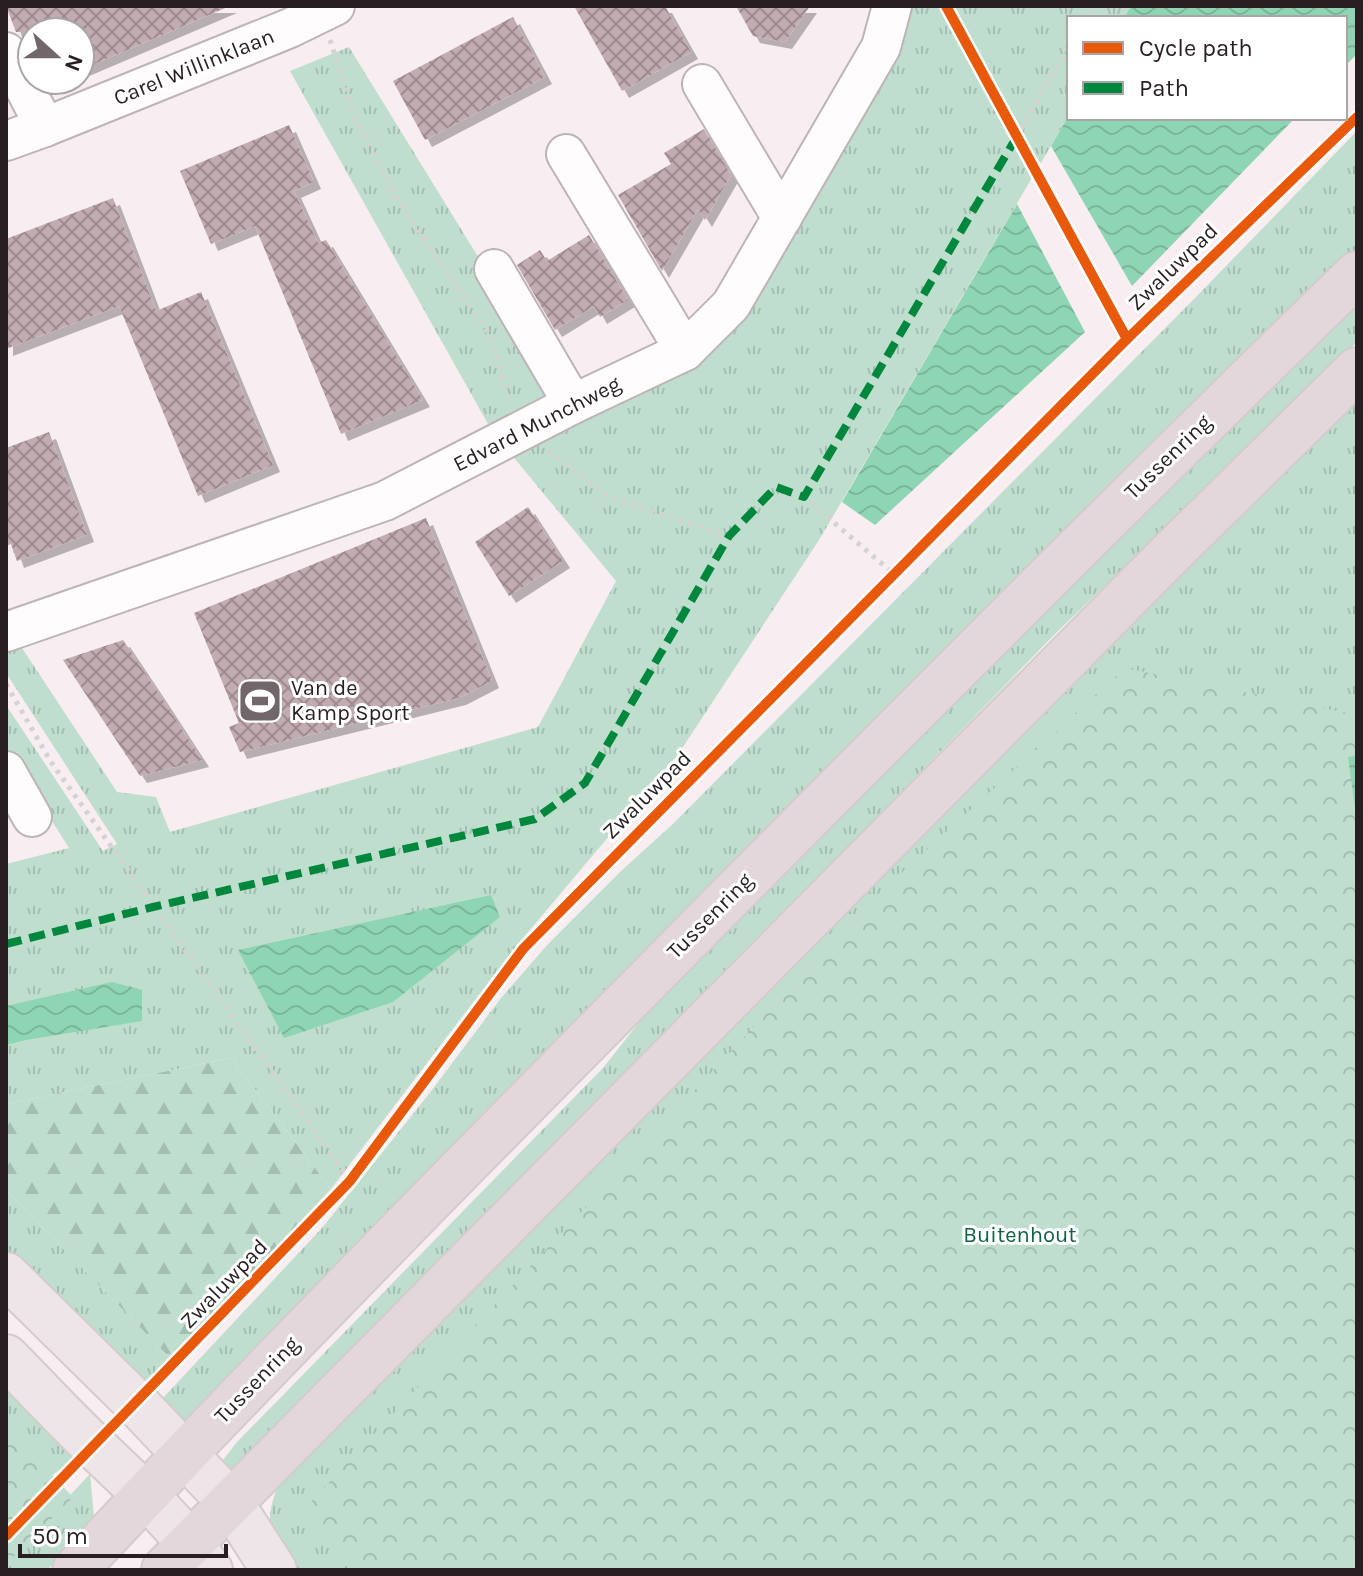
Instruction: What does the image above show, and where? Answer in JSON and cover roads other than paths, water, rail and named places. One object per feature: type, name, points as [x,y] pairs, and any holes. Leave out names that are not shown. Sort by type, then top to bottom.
[{"type":"highway","name":"Tussenring","points":[[75,1570],[595,1033],[1120,504],[1357,274]]},
{"type":"highway","points":[[188,1561],[231,1503],[1167,557],[1357,370]]},
{"type":"main road","points":[[6,1275],[231,1503],[274,1570]]},
{"type":"main road","points":[[6,1357],[146,1494],[188,1561]]},
{"type":"street","name":"Carel Willinklaan","points":[[6,141],[45,127],[285,17],[335,6]]},
{"type":"street","name":"Edvard Munchweg","points":[[6,632],[385,501],[692,344],[731,305],[881,47],[892,6]]},
{"type":"street","points":[[6,52],[45,127]]},
{"type":"street","points":[[702,84],[782,218]]},
{"type":"street","points":[[575,153],[692,344]]},
{"type":"street","points":[[494,269],[573,404]]},
{"type":"street","points":[[6,771],[32,817]]},
{"type":"water","points":[[1131,6],[1357,6],[1357,54],[1347,64],[1347,16],[1125,16]]},
{"type":"water","points":[[1067,118],[1293,120],[1132,286],[1051,146]]},
{"type":"water","points":[[1017,204],[1085,332],[875,525],[842,502]]},
{"type":"water","points":[[1357,755],[1357,822],[1348,757]]},
{"type":"water","points":[[491,895],[500,917],[393,1002],[284,1038],[238,950]]},
{"type":"water","points":[[112,982],[142,990],[142,1021],[6,1045],[6,1006]]},
{"type":"place","name":"Van de Kamp Sport","points":[[260,701]]},
{"type":"park label","name":"Buitenhout","points":[[1020,1235]]}]
